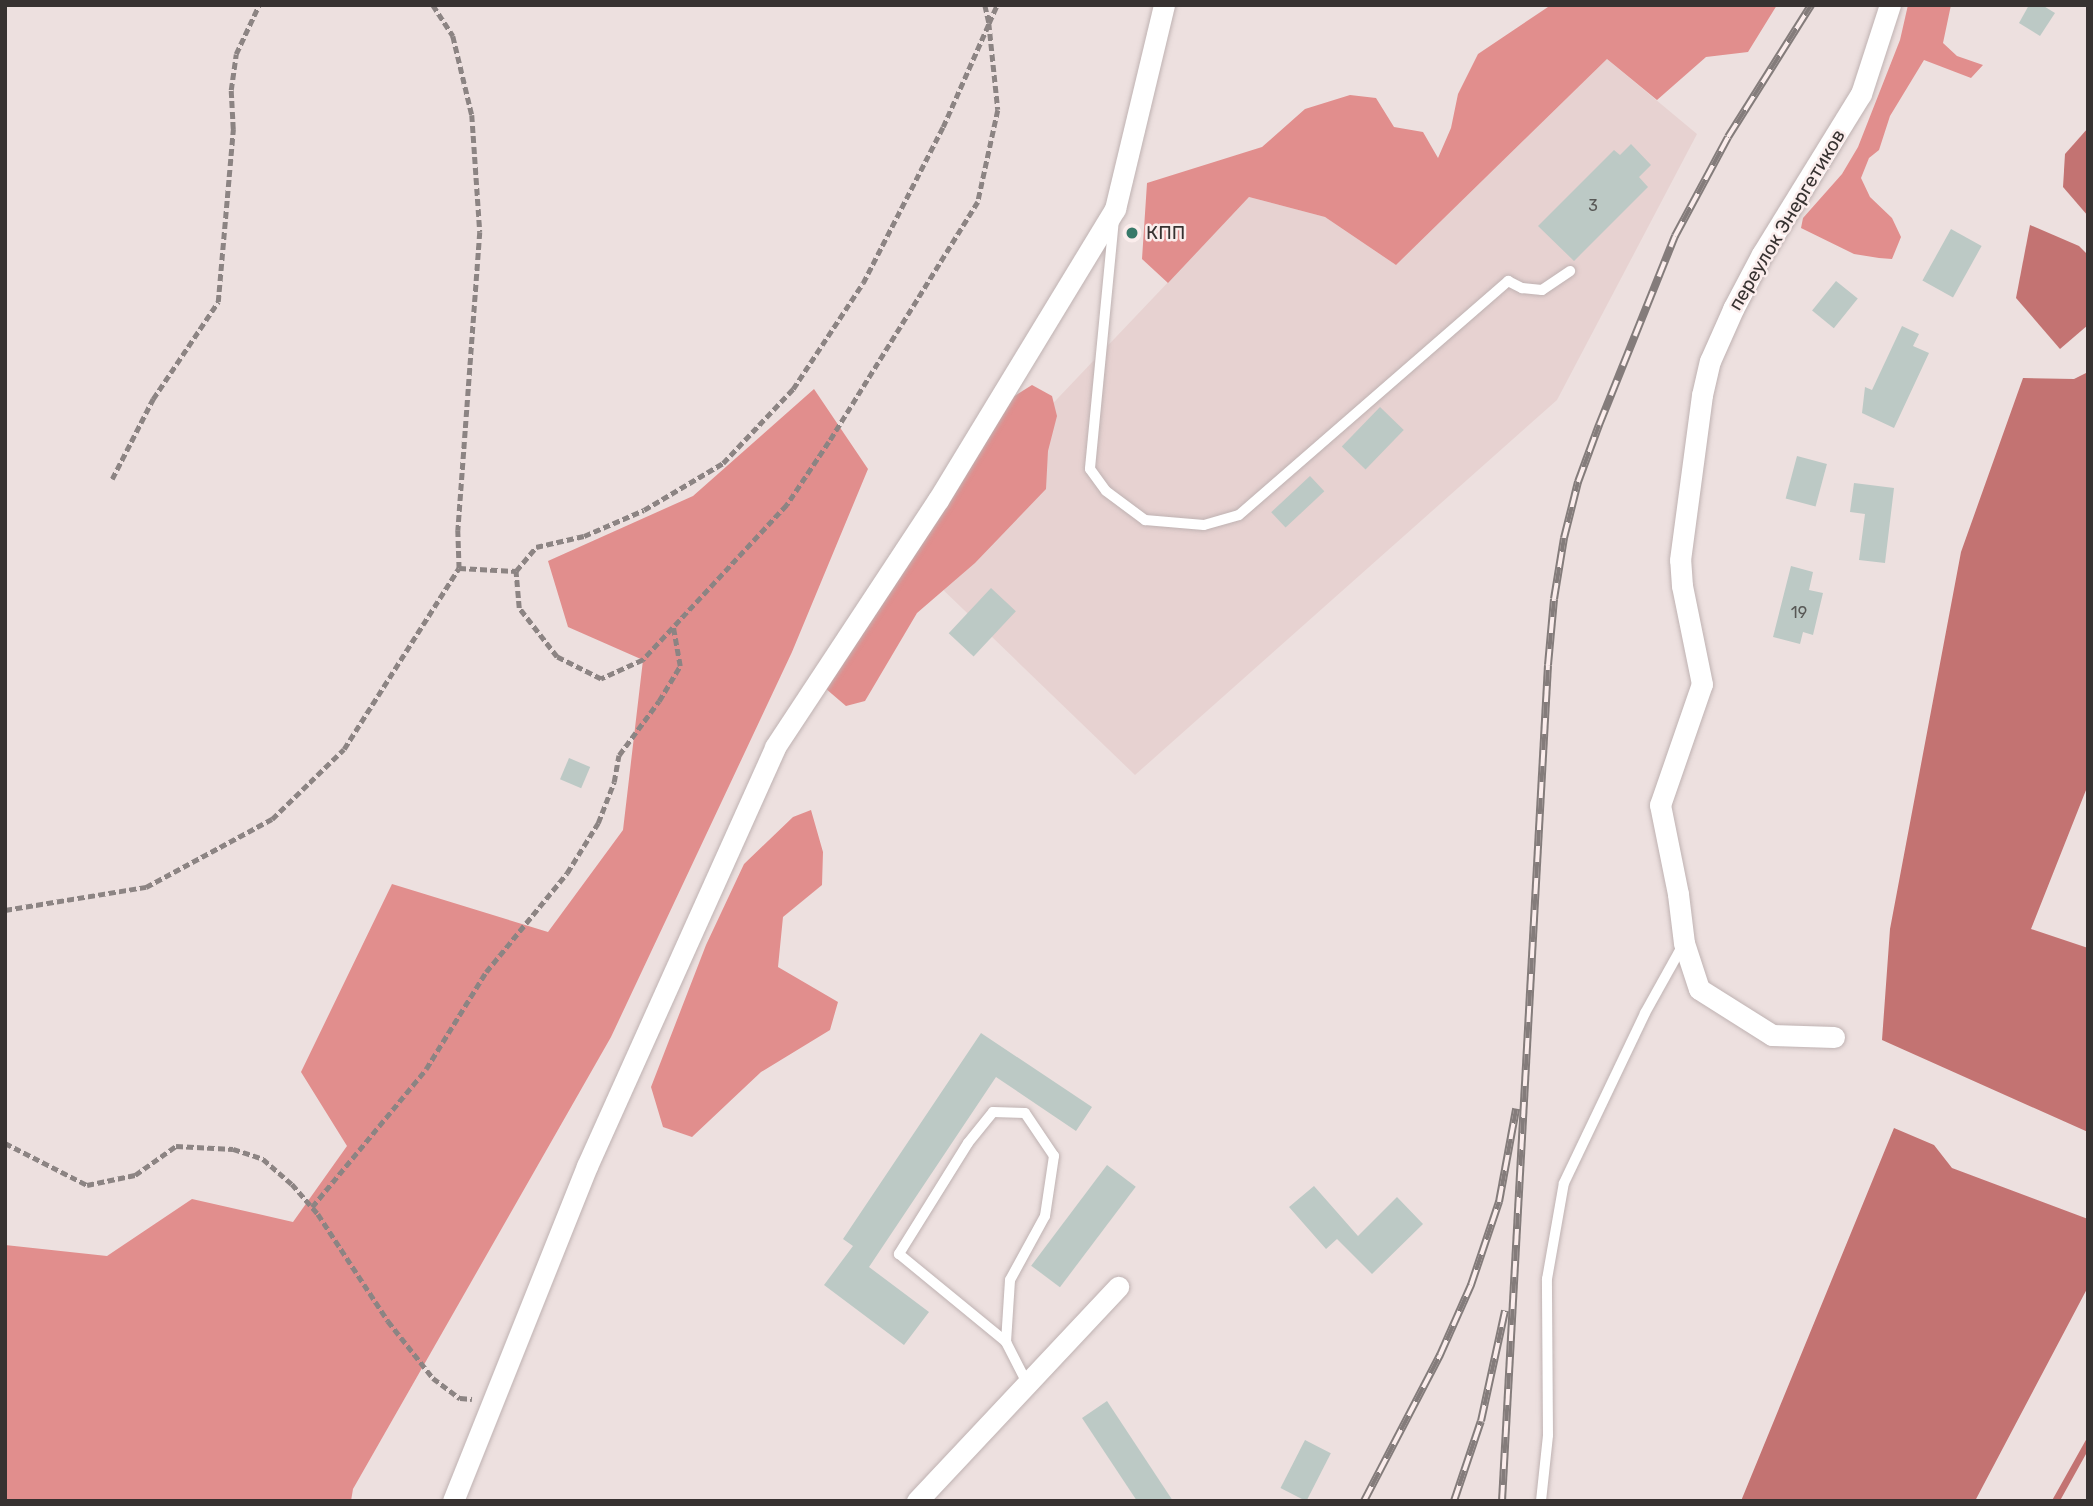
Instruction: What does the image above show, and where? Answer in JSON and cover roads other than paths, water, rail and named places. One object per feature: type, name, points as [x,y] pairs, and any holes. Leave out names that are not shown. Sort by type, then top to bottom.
[{"type":"street","points":[[453,1501],[587,1166],[775,747],[938,500],[1115,209],[1164,5]]},
{"type":"street","name":"переулок Энергетиков","points":[[1833,1037],[1772,1035],[1699,989],[1684,943],[1678,894],[1660,805],[1702,684],[1682,586],[1680,560],[1702,395],[1717,341],[1768,244],[1861,94],[1890,5]]},
{"type":"street","points":[[917,1501],[1118,1287]]},
{"type":"lane","points":[[1115,209],[1090,468],[1106,491],[1145,520],[1204,525],[1239,515],[1508,281],[1522,288],[1542,290],[1570,271]]},
{"type":"lane","points":[[1541,1501],[1548,1435],[1547,1279],[1564,1183],[1645,1013],[1684,943]]},
{"type":"lane","points":[[1006,1342],[1010,1280],[1045,1216],[1054,1156],[1025,1112],[993,1112],[968,1143],[899,1254],[1006,1342],[1027,1384]]},
{"type":"waterway","points":[[2055,1501],[2088,1442]]},
{"type":"railway","points":[[1502,1501],[1548,665],[1554,599],[1564,538],[1578,482],[1675,236],[1728,137],[1811,5]]},
{"type":"railway","points":[[1364,1501],[1440,1355],[1471,1285],[1499,1202],[1516,1109]]},
{"type":"railway","points":[[1454,1501],[1481,1421],[1505,1311]]},
{"type":"place","name":"КПП","points":[[1132,233]]}]
